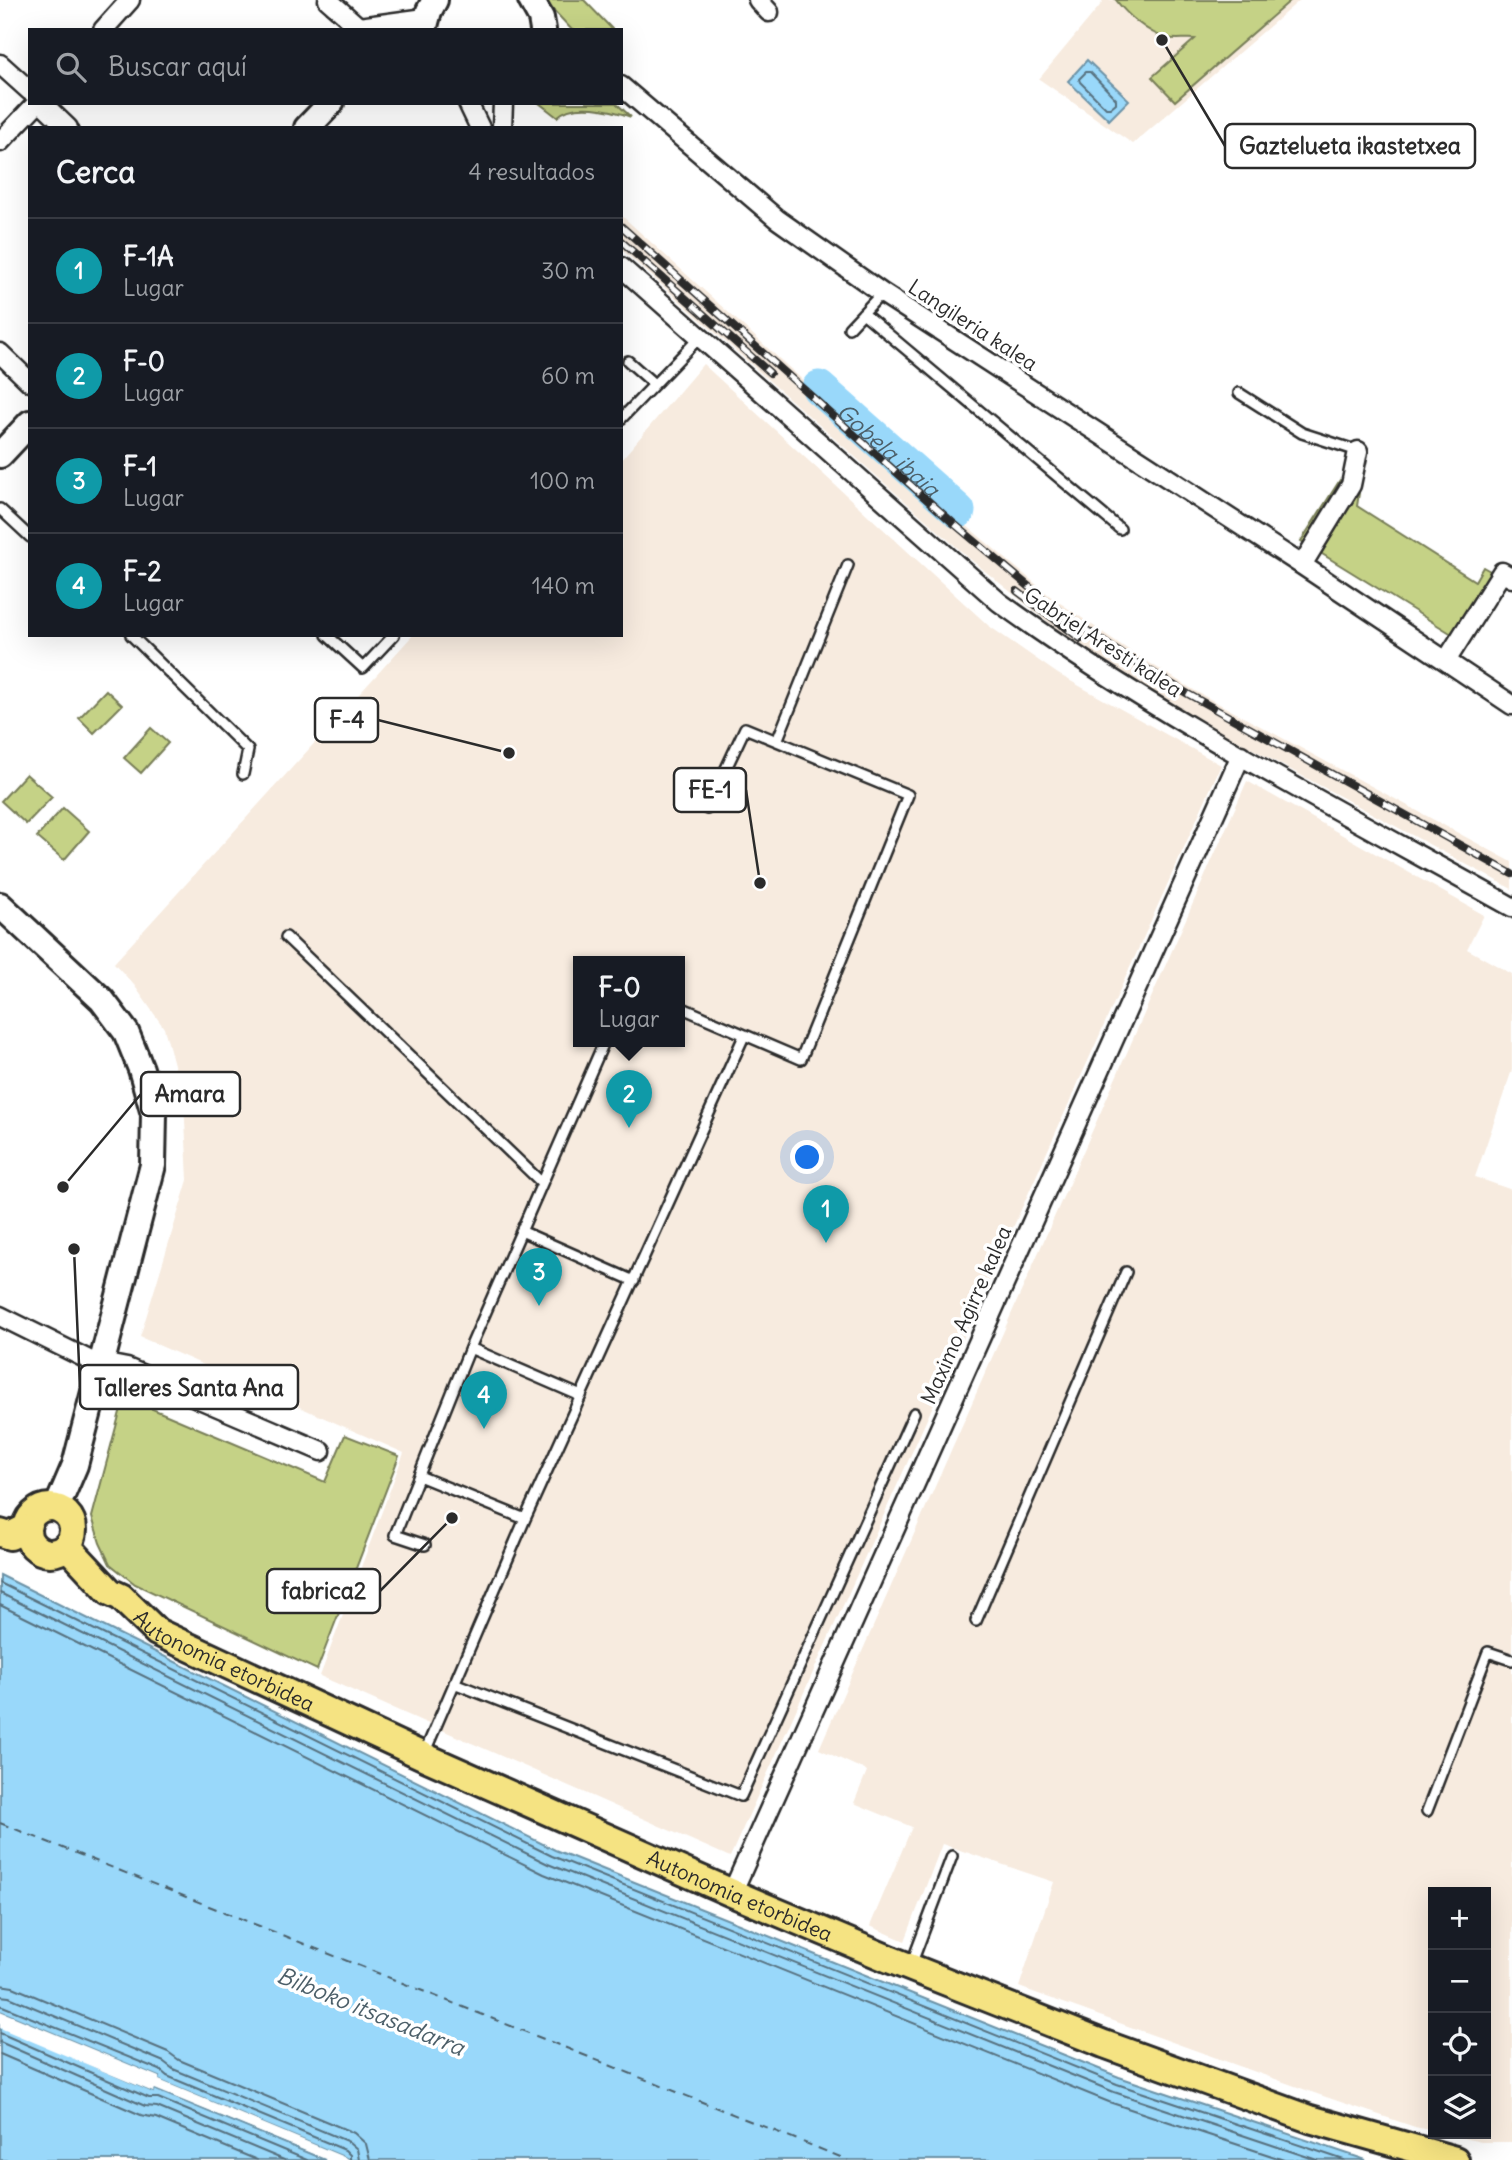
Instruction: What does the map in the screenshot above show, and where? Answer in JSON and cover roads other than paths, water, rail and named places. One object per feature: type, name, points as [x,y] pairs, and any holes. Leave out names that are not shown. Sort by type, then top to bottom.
[{"type":"main road","points":[[43,1507],[57,1507],[64,1511],[73,1524],[73,1532],[66,1546],[55,1552],[37,1549],[29,1540],[26,1528],[28,1521],[43,1507]]},
{"type":"main road","points":[[0,1533],[10,1535],[26,1528]]},
{"type":"main road","name":"Autonomia etorbidea","points":[[66,1546],[110,1592],[121,1597],[157,1632],[423,1756],[733,1893],[1104,2044],[1310,2119],[1455,2160]]},
{"type":"street","points":[[105,28],[130,0]]},
{"type":"street","points":[[327,0],[359,28]]},
{"type":"street","points":[[531,0],[546,28]]},
{"type":"street","points":[[366,28],[422,18]]},
{"type":"street","points":[[0,64],[28,90]]},
{"type":"street","name":"Langileria kalea","points":[[629,95],[777,219],[881,293],[1446,661],[1509,696]]},
{"type":"street","points":[[0,142],[35,105]]},
{"type":"street","points":[[45,105],[66,126]]},
{"type":"street","points":[[309,126],[329,105]]},
{"type":"street","points":[[469,105],[479,126]]},
{"type":"street","points":[[502,126],[503,105]]},
{"type":"street","name":"Gabriel Aresti kalea","points":[[623,269],[999,602],[1066,651],[1241,755],[1512,907]]},
{"type":"street","points":[[0,353],[28,380]]},
{"type":"street","points":[[0,455],[28,425]]},
{"type":"street","points":[[1302,565],[1351,485],[1358,451]]},
{"type":"street","points":[[1446,661],[1502,572],[1512,578]]},
{"type":"street","name":"Maximo Agirre kalea","points":[[733,1893],[1241,755]]},
{"type":"street","points":[[0,905],[102,1000],[126,1032],[141,1069],[154,1114],[153,1165],[75,1465],[57,1507]]},
{"type":"street","points":[[0,1316],[91,1360],[127,1368],[321,1451]]},
{"type":"lane","points":[[849,328],[881,293]]},
{"type":"lane","points":[[863,313],[1120,529]]},
{"type":"lane","points":[[623,417],[700,337]]},
{"type":"lane","points":[[628,361],[654,384]]},
{"type":"lane","points":[[1239,393],[1302,433],[1358,451]]},
{"type":"lane","points":[[0,509],[28,535]]},
{"type":"lane","points":[[777,741],[848,565]]},
{"type":"lane","points":[[133,637],[248,750],[243,774]]},
{"type":"lane","points":[[329,637],[363,668],[392,637]]},
{"type":"lane","points":[[685,1009],[801,1059],[908,795],[745,728],[707,809]]},
{"type":"lane","points":[[286,937],[542,1183]]},
{"type":"lane","points":[[423,1756],[526,1519],[744,1036]]},
{"type":"lane","points":[[425,1545],[395,1535],[470,1348],[602,1047]]},
{"type":"lane","points":[[521,1231],[634,1280]]},
{"type":"lane","points":[[976,1621],[1126,1272]]},
{"type":"lane","points":[[470,1348],[581,1396]]},
{"type":"lane","points":[[454,1683],[741,1797],[914,1413]]},
{"type":"lane","points":[[419,1476],[526,1519]]},
{"type":"lane","points":[[1427,1811],[1488,1652],[1512,1660]]},
{"type":"lane","points":[[910,1967],[952,1856]]},
{"type":"water","points":[[1087,60],[1129,100],[1109,120],[1068,81]]},
{"type":"water","name":"Bilboko itsasadarra","points":[[0,1575],[555,1850],[1119,2077],[1366,2160],[351,2160],[158,2080],[159,2077],[0,2011]]},
{"type":"water","points":[[0,2025],[153,2092],[154,2089],[325,2160],[0,2160]]},
{"type":"waterway","name":"Gobela ibaia","points":[[819,388],[958,511]]},
{"type":"railway","points":[[623,228],[952,522],[1051,605],[1117,651],[1188,694],[1512,874]]},
{"type":"railway","points":[[623,243],[770,373]]},
{"type":"railway","points":[[1017,591],[1081,639]]},
{"type":"place","name":"Gaztelueta ikastetxea","points":[[1162,40]]},
{"type":"place","name":"F-4","points":[[509,753]]},
{"type":"place","name":"FE-1","points":[[760,883]]},
{"type":"place","name":"F-0","points":[[629,1128]]},
{"type":"place","name":"Amara","points":[[63,1187]]},
{"type":"place","name":"F-1A","points":[[826,1243]]},
{"type":"place","name":"Talleres Santa Ana","points":[[74,1249]]},
{"type":"place","name":"F-1","points":[[539,1306]]},
{"type":"place","name":"F-2","points":[[484,1429]]},
{"type":"place","name":"fabrica2","points":[[452,1518]]}]
